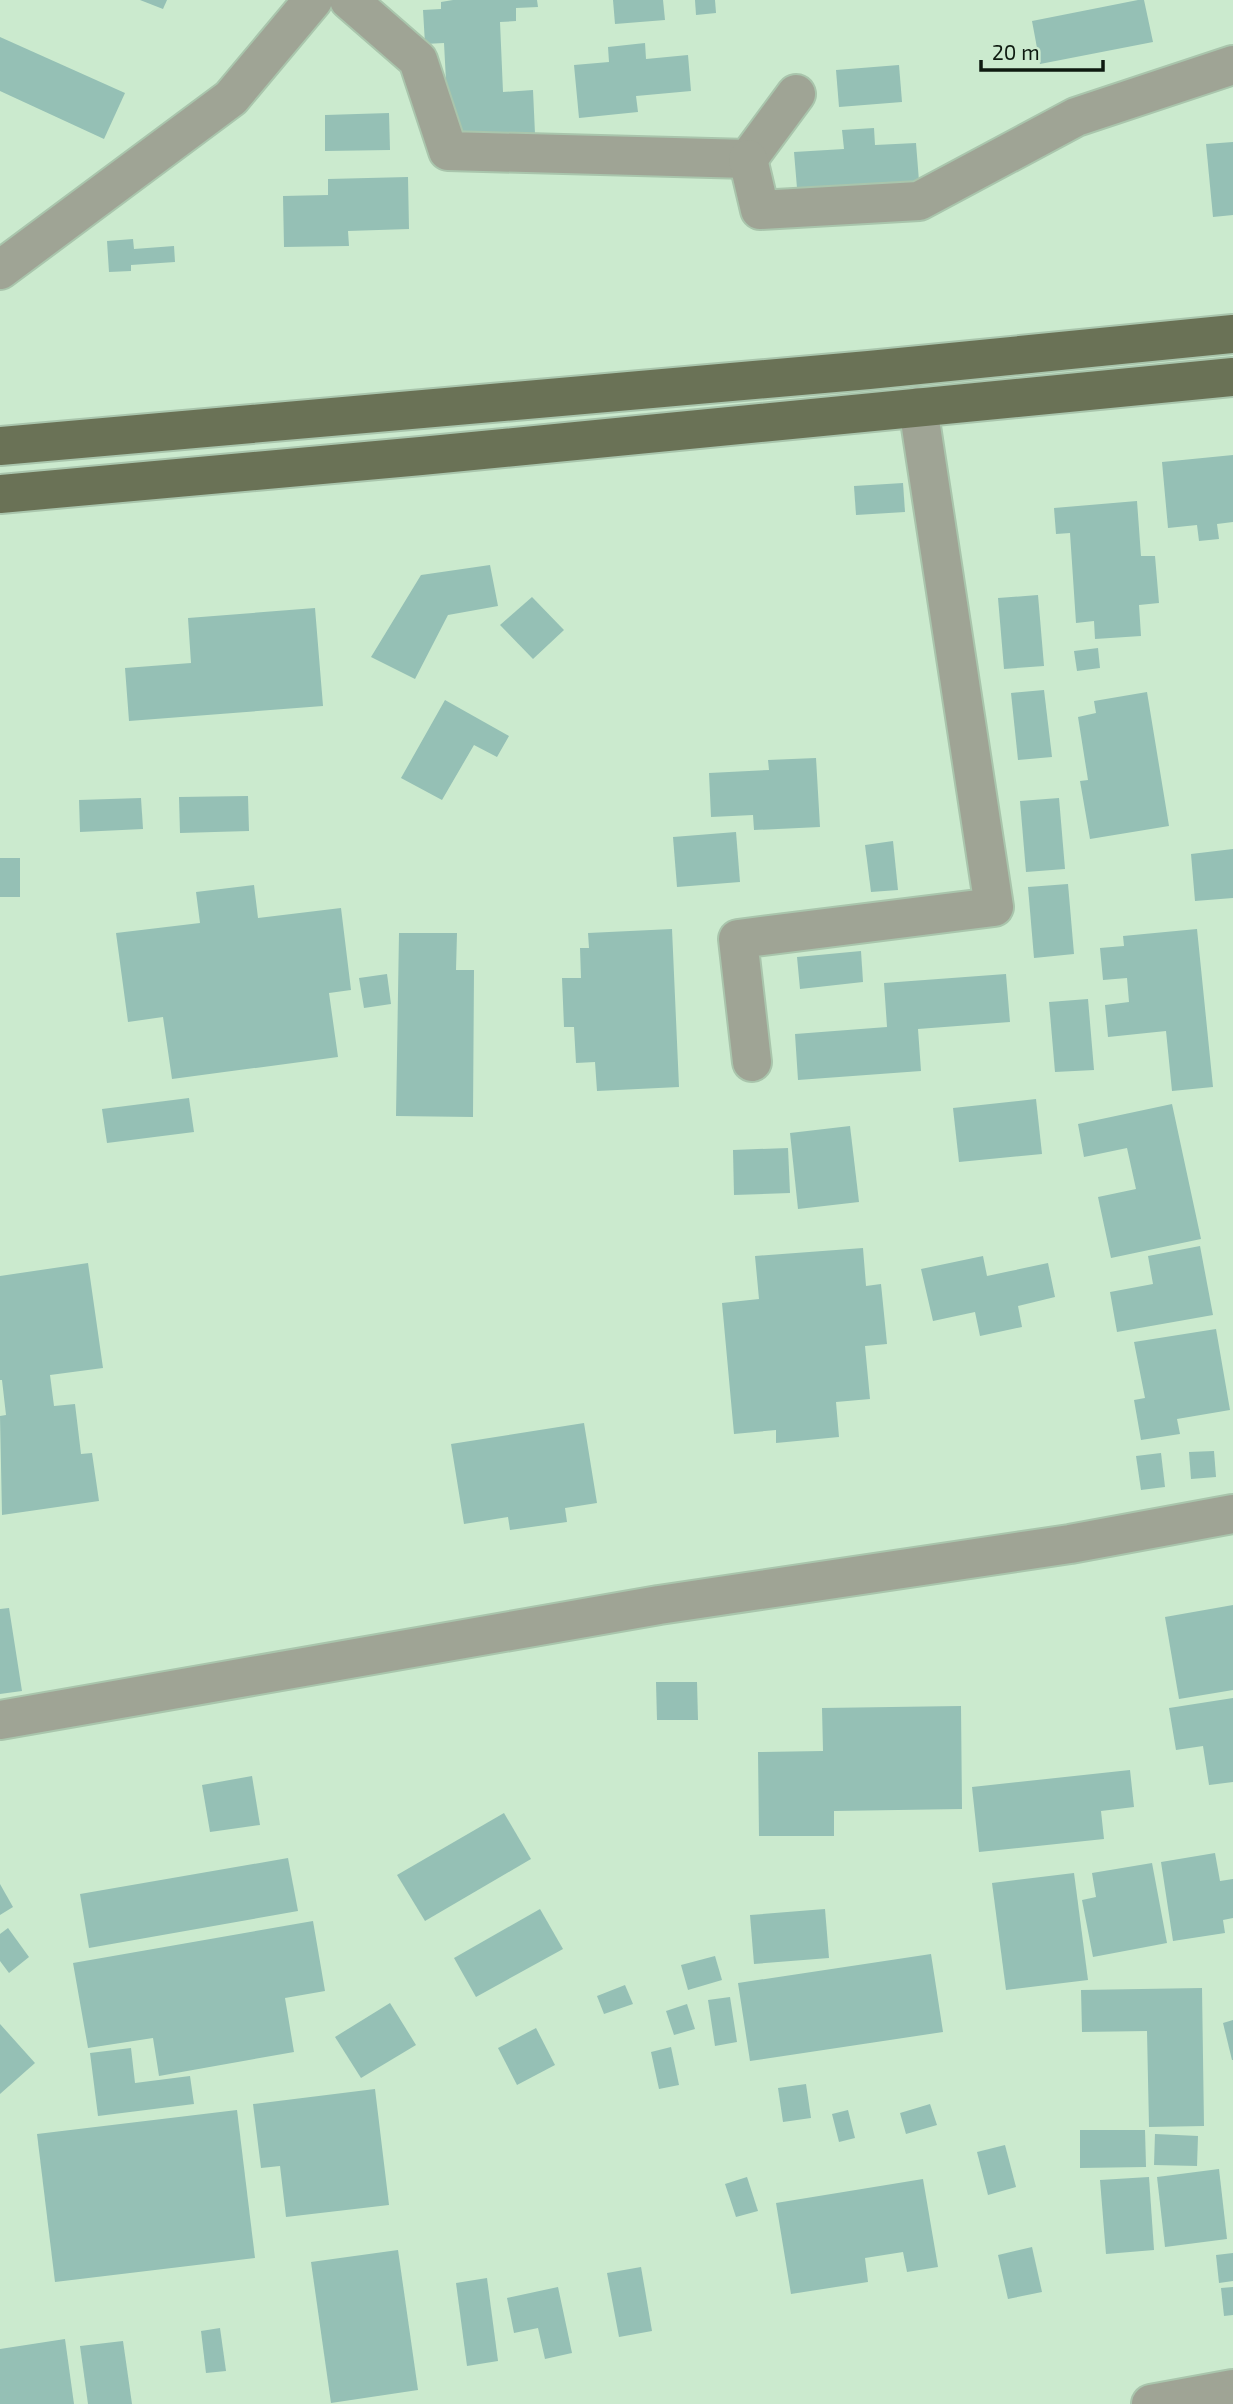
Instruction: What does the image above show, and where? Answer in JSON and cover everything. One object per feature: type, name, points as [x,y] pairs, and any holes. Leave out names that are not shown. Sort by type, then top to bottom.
[{"type":"main road","points":[[0,446],[869,370],[1233,334]]},
{"type":"main road","points":[[0,495],[1233,377]]},
{"type":"street","points":[[0,270],[231,98],[313,0]]},
{"type":"street","points":[[349,0],[418,60],[448,151],[748,159]]},
{"type":"street","points":[[796,94],[748,159],[760,210],[919,201],[1076,117],[1233,65]]},
{"type":"street","points":[[752,1062],[738,939],[994,908],[918,407]]},
{"type":"street","points":[[0,1720],[645,1608],[1070,1544],[1233,1514]]},
{"type":"street","points":[[1151,2404],[1233,2389]]},
{"type":"building","points":[[140,0],[167,0],[163,9]]},
{"type":"building","points":[[537,0],[538,7],[516,8],[516,21],[500,22],[503,92],[533,90],[535,134],[449,138],[444,43],[425,44],[423,10],[441,9],[441,2]]},
{"type":"building","points":[[613,0],[663,0],[665,20],[615,24]]},
{"type":"building","points":[[695,0],[715,0],[716,13],[696,15]]},
{"type":"building","points":[[1144,0],[1153,42],[1040,64],[1032,21]]},
{"type":"building","points":[[0,37],[125,93],[104,139],[0,91]]},
{"type":"building","points":[[645,43],[646,59],[688,55],[691,91],[636,96],[638,112],[579,118],[574,65],[609,62],[608,47]]},
{"type":"building","points":[[899,65],[902,102],[839,107],[836,70]]},
{"type":"building","points":[[389,113],[390,150],[325,151],[325,115]]},
{"type":"building","points":[[874,128],[875,145],[916,143],[919,181],[884,183],[885,194],[798,200],[794,152],[844,149],[842,130]]},
{"type":"building","points":[[1233,142],[1233,215],[1213,217],[1206,144]]},
{"type":"building","points":[[408,177],[409,229],[348,231],[349,246],[284,247],[283,196],[328,195],[328,179]]},
{"type":"building","points":[[133,239],[134,249],[174,246],[175,262],[131,265],[131,271],[109,272],[107,241]]},
{"type":"building","points":[[1233,455],[1233,522],[1217,524],[1219,539],[1199,541],[1197,525],[1168,528],[1162,462]]},
{"type":"building","points":[[903,483],[905,512],[856,515],[854,486]]},
{"type":"building","points":[[1137,501],[1141,556],[1155,556],[1159,603],[1139,605],[1141,636],[1095,639],[1094,621],[1076,623],[1070,533],[1056,534],[1054,508]]},
{"type":"building","points":[[490,565],[498,606],[448,615],[415,679],[371,657],[421,575]]},
{"type":"building","points":[[1038,595],[1044,666],[1004,669],[998,598]]},
{"type":"building","points":[[532,597],[564,630],[533,659],[500,625]]},
{"type":"building","points":[[315,608],[323,706],[129,721],[125,668],[191,663],[188,618]]},
{"type":"building","points":[[1098,648],[1100,668],[1077,671],[1074,651]]},
{"type":"building","points":[[1044,690],[1052,757],[1018,760],[1011,693]]},
{"type":"building","points":[[1147,692],[1169,826],[1090,839],[1080,781],[1088,780],[1078,717],[1096,713],[1094,701]]},
{"type":"building","points":[[445,700],[509,736],[497,757],[474,745],[442,800],[401,778]]},
{"type":"building","points":[[816,758],[820,827],[754,830],[753,815],[711,817],[709,773],[769,770],[768,760]]},
{"type":"building","points":[[248,796],[249,831],[180,833],[179,797]]},
{"type":"building","points":[[141,798],[143,829],[80,832],[79,800]]},
{"type":"building","points":[[1059,798],[1065,869],[1026,872],[1020,801]]},
{"type":"building","points":[[736,832],[740,882],[677,887],[673,837]]},
{"type":"building","points":[[893,841],[898,890],[871,892],[865,845]]},
{"type":"building","points":[[1233,849],[1233,898],[1195,901],[1191,854]]},
{"type":"building","points":[[0,858],[20,858],[20,897],[0,897]]},
{"type":"building","points":[[1068,884],[1074,954],[1034,958],[1028,887]]},
{"type":"building","points":[[254,885],[258,918],[341,908],[351,990],[329,993],[338,1057],[172,1079],[163,1017],[128,1022],[116,933],[200,923],[196,892]]},
{"type":"building","points":[[672,929],[679,1087],[597,1091],[595,1062],[576,1063],[574,1027],[564,1027],[562,978],[581,978],[580,948],[589,948],[588,933]]},
{"type":"building","points":[[1197,929],[1213,1087],[1172,1091],[1166,1031],[1108,1037],[1105,1005],[1129,1002],[1127,978],[1103,980],[1100,948],[1124,946],[1123,936]]},
{"type":"building","points":[[399,933],[457,933],[456,970],[474,970],[473,1117],[396,1116]]},
{"type":"building","points":[[861,951],[863,982],[800,989],[797,957]]},
{"type":"building","points":[[387,974],[391,1004],[364,1008],[359,978]]},
{"type":"building","points":[[1006,974],[1010,1022],[918,1029],[921,1071],[798,1080],[795,1034],[887,1027],[884,983]]},
{"type":"building","points":[[1088,999],[1094,1070],[1055,1072],[1049,1002]]},
{"type":"building","points":[[189,1098],[194,1132],[107,1143],[102,1109]]},
{"type":"building","points":[[1036,1099],[1042,1154],[959,1162],[953,1108]]},
{"type":"building","points":[[1172,1104],[1201,1239],[1111,1258],[1098,1197],[1136,1189],[1127,1148],[1084,1157],[1078,1124]]},
{"type":"building","points":[[850,1126],[859,1202],[798,1209],[790,1133]]},
{"type":"building","points":[[788,1148],[790,1193],[734,1195],[733,1150]]},
{"type":"building","points":[[1200,1246],[1213,1315],[1117,1332],[1110,1292],[1153,1284],[1148,1256]]},
{"type":"building","points":[[863,1248],[866,1286],[881,1284],[887,1344],[865,1346],[870,1399],[836,1402],[839,1437],[776,1443],[776,1430],[734,1434],[722,1303],[759,1299],[755,1256]]},
{"type":"building","points":[[983,1256],[987,1276],[1048,1263],[1055,1297],[1018,1306],[1022,1327],[980,1336],[975,1312],[933,1321],[921,1269]]},
{"type":"building","points":[[88,1263],[103,1368],[50,1375],[54,1406],[75,1404],[81,1454],[92,1453],[99,1501],[2,1515],[0,1416],[6,1415],[0,1380],[0,1276]]},
{"type":"building","points":[[1216,1329],[1230,1410],[1177,1419],[1180,1434],[1141,1440],[1134,1400],[1145,1398],[1134,1342]]},
{"type":"building","points":[[584,1423],[597,1503],[565,1508],[567,1522],[510,1530],[508,1517],[464,1524],[451,1444]]},
{"type":"building","points":[[1214,1451],[1216,1477],[1191,1479],[1189,1452]]},
{"type":"building","points":[[1161,1453],[1165,1487],[1141,1490],[1136,1456]]},
{"type":"building","points":[[1233,1605],[1233,1690],[1179,1699],[1165,1617]]},
{"type":"building","points":[[9,1608],[22,1691],[0,1694],[0,1609]]},
{"type":"building","points":[[656,1682],[697,1682],[698,1720],[657,1720]]},
{"type":"building","points":[[1233,1698],[1233,1782],[1209,1785],[1203,1746],[1176,1750],[1169,1708]]},
{"type":"building","points":[[961,1706],[962,1809],[834,1811],[834,1836],[759,1836],[758,1752],[823,1751],[822,1708]]},
{"type":"building","points":[[1130,1770],[1134,1807],[1101,1811],[1104,1839],[979,1852],[972,1787]]},
{"type":"building","points":[[252,1776],[260,1825],[210,1832],[202,1785]]},
{"type":"building","points":[[504,1813],[531,1859],[425,1921],[397,1875]]},
{"type":"building","points":[[1215,1853],[1220,1881],[1233,1879],[1233,1918],[1223,1920],[1225,1933],[1173,1941],[1161,1862]]},
{"type":"building","points":[[288,1858],[298,1911],[89,1948],[80,1894]]},
{"type":"building","points":[[1152,1863],[1167,1943],[1093,1957],[1082,1900],[1096,1897],[1092,1873]]},
{"type":"building","points":[[1074,1873],[1088,1980],[1006,1990],[992,1883]]},
{"type":"building","points":[[0,1884],[13,1907],[0,1915]]},
{"type":"building","points":[[540,1909],[563,1949],[476,1997],[454,1958]]},
{"type":"building","points":[[825,1909],[829,1958],[754,1964],[750,1915]]},
{"type":"building","points":[[313,1921],[325,1991],[285,1998],[294,2052],[159,2076],[153,2038],[88,2048],[73,1963]]},
{"type":"building","points":[[8,1928],[29,1957],[9,1973],[0,1961],[0,1934]]},
{"type":"building","points":[[931,1954],[943,2032],[750,2061],[738,1983]]},
{"type":"building","points":[[715,1956],[722,1980],[688,1990],[681,1965]]},
{"type":"building","points":[[625,1985],[633,2004],[604,2014],[597,1996]]},
{"type":"building","points":[[1202,1988],[1204,2126],[1149,2127],[1147,2031],[1082,2032],[1081,1990]]},
{"type":"building","points":[[730,1997],[737,2042],[715,2046],[708,2000]]},
{"type":"building","points":[[390,2003],[416,2045],[361,2078],[335,2037]]},
{"type":"building","points":[[687,2004],[695,2029],[674,2035],[666,2011]]},
{"type":"building","points":[[1233,2020],[1233,2060],[1232,2060],[1223,2023]]},
{"type":"building","points":[[0,2024],[35,2063],[0,2094]]},
{"type":"building","points":[[536,2028],[555,2065],[517,2085],[498,2048]]},
{"type":"building","points":[[671,2047],[679,2085],[659,2089],[651,2052]]},
{"type":"building","points":[[131,2048],[135,2083],[190,2076],[194,2104],[98,2116],[90,2053]]},
{"type":"building","points":[[806,2084],[811,2118],[783,2122],[778,2088]]},
{"type":"building","points":[[375,2089],[389,2205],[286,2217],[280,2166],[261,2168],[253,2104]]},
{"type":"building","points":[[930,2104],[937,2125],[906,2134],[900,2113]]},
{"type":"building","points":[[237,2110],[255,2258],[55,2282],[37,2134]]},
{"type":"building","points":[[848,2110],[855,2138],[839,2142],[832,2114]]},
{"type":"building","points":[[1080,2130],[1145,2130],[1146,2167],[1080,2168]]},
{"type":"building","points":[[1155,2134],[1198,2136],[1197,2166],[1154,2165]]},
{"type":"building","points":[[1005,2145],[1016,2187],[988,2195],[977,2152]]},
{"type":"building","points":[[1219,2169],[1227,2239],[1165,2247],[1157,2177]]},
{"type":"building","points":[[747,2177],[758,2211],[736,2217],[725,2184]]},
{"type":"building","points":[[1149,2177],[1154,2250],[1106,2254],[1100,2180]]},
{"type":"building","points":[[923,2179],[938,2267],[907,2272],[903,2252],[865,2258],[868,2282],[791,2294],[776,2203]]},
{"type":"building","points":[[1032,2247],[1042,2292],[1008,2299],[998,2255]]},
{"type":"building","points":[[398,2250],[418,2390],[331,2403],[311,2262]]},
{"type":"building","points":[[1233,2253],[1233,2281],[1219,2283],[1216,2255]]},
{"type":"building","points":[[641,2267],[652,2331],[619,2337],[607,2273]]},
{"type":"building","points":[[487,2278],[498,2361],[467,2366],[456,2283]]},
{"type":"building","points":[[558,2287],[572,2353],[545,2359],[538,2328],[514,2333],[507,2298]]},
{"type":"building","points":[[1233,2287],[1233,2315],[1224,2316],[1221,2288]]},
{"type":"building","points":[[220,2328],[226,2371],[206,2373],[201,2331]]},
{"type":"building","points":[[65,2339],[74,2404],[0,2404],[0,2349]]},
{"type":"building","points":[[123,2341],[132,2404],[88,2404],[80,2346]]}]
